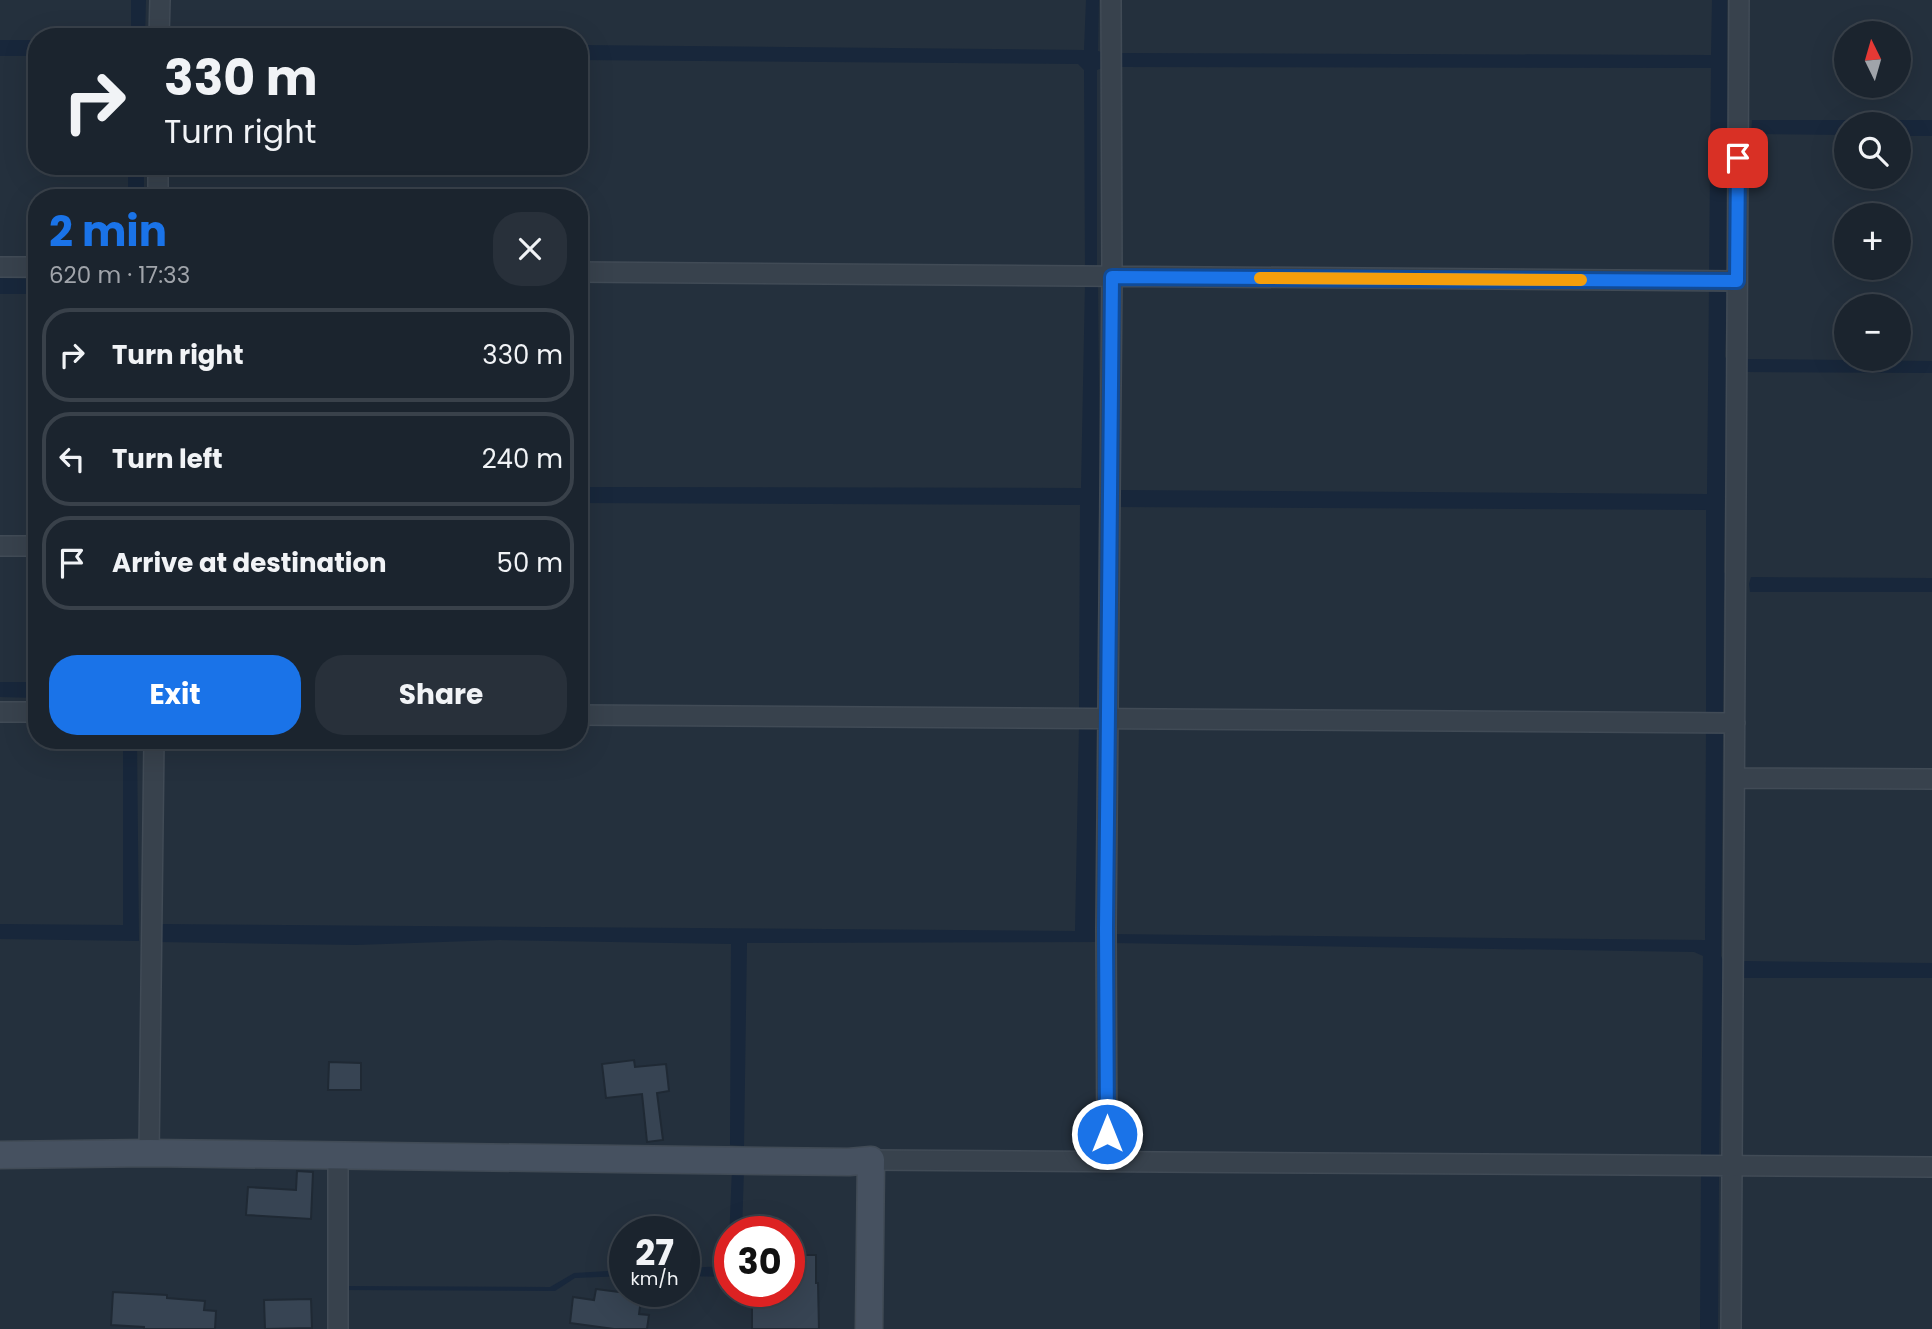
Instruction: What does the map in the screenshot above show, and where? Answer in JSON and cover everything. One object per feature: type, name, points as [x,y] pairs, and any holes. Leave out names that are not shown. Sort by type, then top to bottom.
[{"type":"street","points":[[159,28],[160,0]]},
{"type":"street","points":[[1107,1161],[1106,938],[1094,718],[1110,497],[1097,277],[1111,0]]},
{"type":"street","points":[[1731,1329],[1717,1167],[1733,970],[1735,778],[1720,723],[1736,584],[1737,366],[1725,281],[1738,128],[1739,0]]},
{"type":"street","points":[[0,267],[28,267]]},
{"type":"street","points":[[588,272],[1725,281]]},
{"type":"street","points":[[0,546],[28,546]]},
{"type":"street","points":[[0,712],[28,712]]},
{"type":"street","points":[[588,715],[1720,723]]},
{"type":"street","points":[[149,1153],[154,749]]},
{"type":"street","points":[[1735,778],[1932,779]]},
{"type":"street","points":[[0,1155],[149,1153],[849,1162],[1107,1161],[1932,1167]]},
{"type":"street","points":[[338,1156],[338,1329]]},
{"type":"street","points":[[870,1329],[871,1160]]},
{"type":"water","points":[[131,0],[146,0],[145,28],[131,28]]},
{"type":"water","points":[[1086,0],[1099,0],[1098,51],[1105,53],[1105,67],[1097,70],[1097,268],[1085,267],[1084,70],[1078,64],[588,60],[588,45],[1084,50]]},
{"type":"water","points":[[1712,0],[1727,0],[1727,275],[1709,275],[1711,68],[1116,67],[1116,53],[1711,55]]},
{"type":"water","points":[[0,40],[28,40],[28,56],[0,56]]},
{"type":"water","points":[[1752,120],[1834,120],[1834,135],[1751,134]]},
{"type":"water","points":[[1911,120],[1932,120],[1932,136],[1911,136]]},
{"type":"water","points":[[128,175],[144,175],[144,189],[128,189]]},
{"type":"water","points":[[0,278],[28,279],[28,294],[0,294]]},
{"type":"water","points":[[1085,283],[1098,284],[1100,489],[1105,507],[1099,508],[1097,710],[1079,709],[1080,505],[588,503],[588,487],[1081,488]]},
{"type":"water","points":[[1727,287],[1725,356],[1729,365],[1726,373],[1724,572],[1730,583],[1724,591],[1723,712],[1718,713],[1717,732],[1723,732],[1721,956],[1725,970],[1722,985],[1719,1160],[1715,1160],[1715,1176],[1719,1176],[1718,1329],[1700,1329],[1701,1176],[1706,1176],[1706,1160],[1701,1159],[1703,956],[1694,952],[1101,942],[747,943],[744,1146],[730,1145],[731,944],[500,940],[356,945],[159,942],[160,924],[1075,931],[1079,727],[1097,727],[1096,930],[1109,934],[1705,940],[1706,732],[1711,732],[1711,712],[1706,712],[1706,510],[1115,507],[1115,490],[1707,494],[1709,288]]},
{"type":"water","points":[[1745,359],[1834,360],[1834,371],[1911,371],[1911,361],[1932,361],[1932,373],[1746,372]]},
{"type":"water","points":[[1751,577],[1932,578],[1932,592],[1750,592]]},
{"type":"water","points":[[0,682],[28,682],[28,698],[0,697]]},
{"type":"water","points":[[123,749],[137,749],[139,941],[0,939],[0,924],[123,925]]},
{"type":"water","points":[[1742,961],[1932,963],[1932,978],[1742,978]]},
{"type":"water","points":[[732,1168],[744,1169],[743,1216],[730,1216]]},
{"type":"water","points":[[700,1267],[714,1267],[714,1277],[700,1276]]},
{"type":"water","points":[[609,1271],[609,1277],[575,1278],[555,1291],[340,1290],[341,1286],[550,1287],[574,1273]]},
{"type":"building","points":[[634,1060],[635,1067],[666,1064],[669,1091],[657,1093],[663,1140],[647,1142],[642,1094],[606,1098],[602,1064]]},
{"type":"building","points":[[329,1062],[361,1063],[361,1090],[328,1090]]},
{"type":"building","points":[[297,1171],[313,1172],[311,1219],[246,1215],[248,1187],[296,1190]]},
{"type":"building","points":[[805,1255],[816,1255],[819,1329],[752,1329],[752,1307],[805,1307]]},
{"type":"building","points":[[596,1289],[609,1291],[609,1307],[640,1307],[639,1314],[649,1315],[647,1329],[614,1329],[570,1323],[573,1297],[594,1300]]},
{"type":"building","points":[[113,1292],[167,1295],[167,1298],[205,1301],[204,1310],[216,1311],[215,1329],[144,1329],[111,1325]]},
{"type":"building","points":[[311,1299],[312,1328],[265,1329],[264,1300]]},
{"type":"slow traffic","points":[[1260,278],[1581,280]]},
{"type":"route","points":[[1107,1134],[1106,929],[1112,277],[1737,281],[1738,158]]}]
